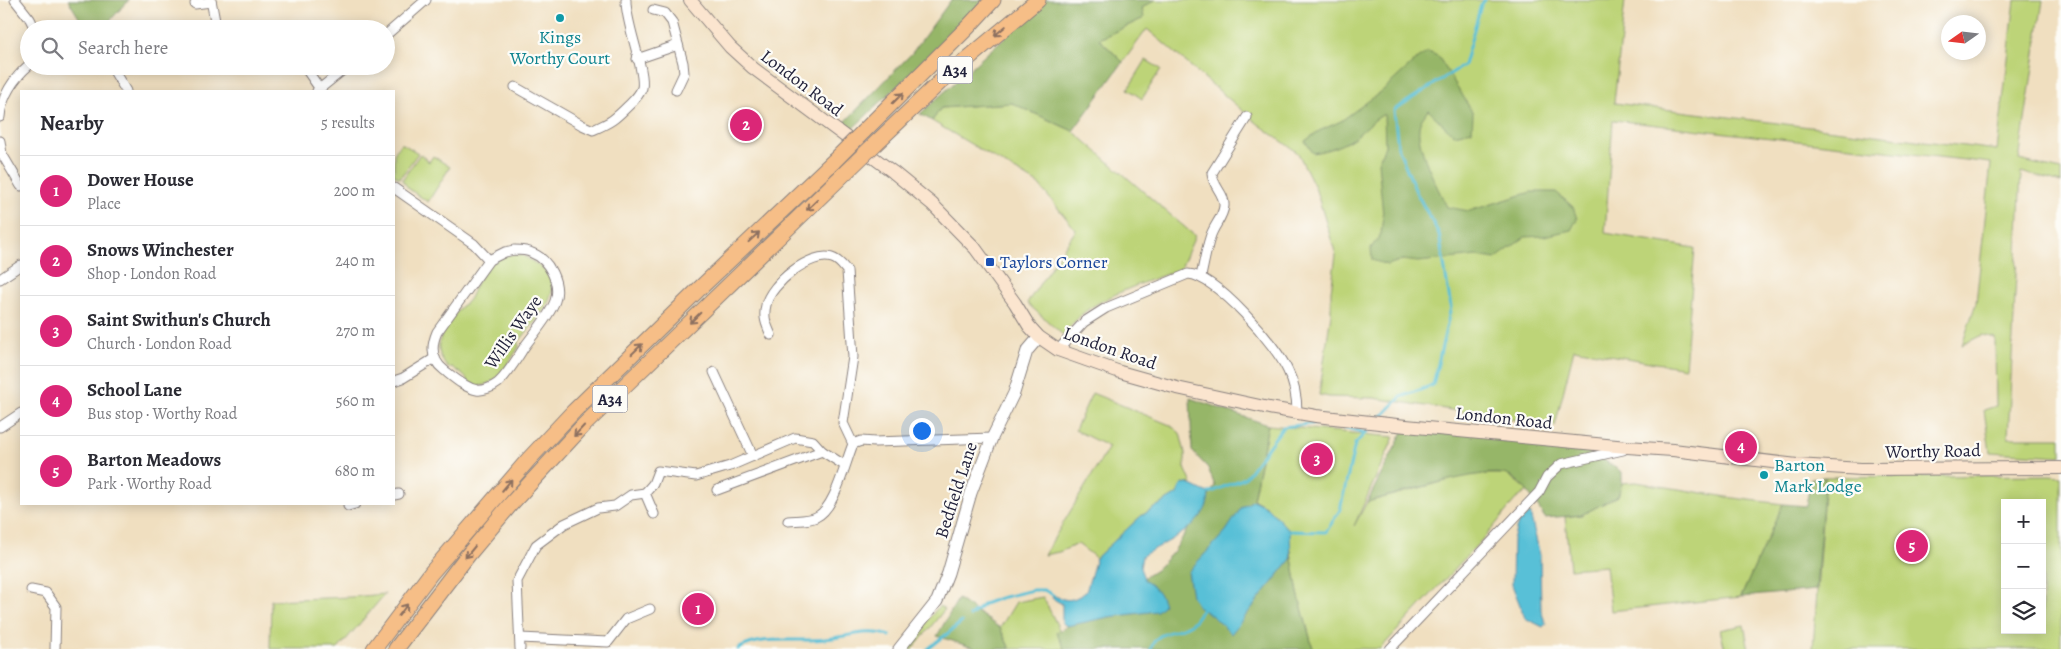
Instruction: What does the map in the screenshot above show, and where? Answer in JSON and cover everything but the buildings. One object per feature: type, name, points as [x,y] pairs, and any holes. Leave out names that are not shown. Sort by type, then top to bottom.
[{"type":"highway","name":"A34","points":[[374,649],[431,573],[528,460],[574,411],[834,161],[970,26],[993,0]]},
{"type":"highway","name":"A34","points":[[396,649],[468,555],[510,505],[583,426],[940,82],[1038,0]]},
{"type":"main road","name":"London Road","points":[[692,1],[730,47],[753,68],[784,93],[893,172],[932,204],[975,248],[1029,326],[1039,337],[1058,350],[1152,381],[1297,412],[1406,426],[1628,447]]},
{"type":"main road","name":"Worthy Road","points":[[1628,447],[1673,450],[1797,465],[1861,469],[2061,468]]},
{"type":"street","points":[[16,0],[31,20]]},
{"type":"street","points":[[395,27],[426,0]]},
{"type":"street","points":[[515,87],[593,130],[612,122],[639,95],[642,86],[642,76],[626,0]]},
{"type":"street","points":[[195,4],[211,1],[215,20]]},
{"type":"street","points":[[653,10],[665,13],[672,22],[684,74],[676,90]]},
{"type":"street","points":[[637,59],[678,45]]},
{"type":"street","points":[[0,117],[2,96],[20,75]]},
{"type":"street","points":[[117,75],[125,90]]},
{"type":"street","points":[[310,75],[319,90],[337,75]]},
{"type":"street","points":[[1201,276],[1210,236],[1221,217],[1224,207],[1224,198],[1216,187],[1212,174],[1247,117]]},
{"type":"street","points":[[0,141],[2,154],[20,184]]},
{"type":"street","points":[[395,189],[474,244],[489,260],[437,332],[432,345],[435,358],[403,378],[395,380]]},
{"type":"street","name":"Willis Waye","points":[[435,358],[441,367],[458,381],[477,390],[490,388],[497,384],[506,374],[549,312],[555,300],[556,288],[551,270],[545,261],[532,252],[514,250],[489,260]]},
{"type":"street","points":[[770,335],[764,322],[766,302],[776,287],[799,265],[820,258],[830,257],[838,261],[847,271],[853,357],[843,423],[853,444]]},
{"type":"street","points":[[0,279],[20,266]]},
{"type":"street","points":[[1058,350],[1084,322],[1106,308],[1188,274],[1201,276],[1228,297],[1271,345],[1288,370],[1297,403],[1297,412]]},
{"type":"street","name":"Bedfield Lane","points":[[899,649],[937,601],[948,572],[971,493],[992,438],[1014,393],[1027,351],[1039,337]]},
{"type":"street","points":[[714,372],[753,456]]},
{"type":"street","points":[[0,427],[20,414]]},
{"type":"street","points":[[520,649],[517,581],[536,545],[564,524],[598,508],[615,506],[631,495],[645,493],[653,484],[658,471],[696,476],[730,466],[795,438],[813,440],[822,451],[844,465]]},
{"type":"street","points":[[788,521],[816,517],[828,506],[836,494],[844,465],[853,444],[861,441],[992,438]]},
{"type":"street","points":[[1390,649],[1539,492],[1547,477],[1561,464],[1623,450],[1628,447]]},
{"type":"street","points":[[717,490],[822,451]]},
{"type":"street","points":[[645,493],[654,514]]},
{"type":"street","points":[[31,590],[46,593],[56,607],[55,649]]},
{"type":"street","points":[[520,638],[608,642],[626,618],[650,609]]},
{"type":"green space","points":[[68,0],[129,0],[110,20],[80,20]]},
{"type":"green space","points":[[951,0],[983,0],[954,33],[852,129],[843,124],[912,53]]},
{"type":"green space","points":[[1046,0],[1155,0],[1142,8],[1144,18],[1099,39],[1123,62],[1073,131],[1012,103],[941,108],[932,121],[920,114]]},
{"type":"green space","points":[[1155,0],[1625,0],[1614,103],[1997,150],[2015,0],[2043,0],[2019,160],[2061,170],[2061,183],[2021,172],[2008,438],[2061,438],[2061,456],[1990,452],[1984,410],[1996,406],[1995,338],[1982,335],[1962,345],[1976,303],[1991,163],[1613,120],[1605,233],[1695,248],[1685,368],[1574,349],[1555,426],[1374,398],[1319,395],[1331,314],[1331,291],[1336,255],[1315,187],[1298,153],[1257,123],[1147,29],[1123,62],[1099,39],[1144,18],[1142,8]]},
{"type":"green space","points":[[1428,52],[1438,56],[1473,114],[1472,131],[1454,135],[1428,110],[1420,123],[1420,142],[1423,153],[1447,207],[1469,211],[1531,192],[1556,192],[1573,207],[1577,219],[1571,230],[1544,236],[1525,237],[1495,259],[1477,256],[1418,262],[1403,260],[1387,265],[1372,260],[1371,248],[1381,234],[1383,215],[1378,162],[1385,146],[1384,114],[1355,137],[1335,147],[1313,153],[1305,141],[1319,131],[1341,121],[1382,91],[1417,59]]},
{"type":"green space","points":[[1146,60],[1161,69],[1142,99],[1128,89]]},
{"type":"green space","points":[[1012,103],[1073,131],[1195,236],[1180,270],[1114,295],[1090,308],[1063,335],[1027,303],[1076,230],[1038,184],[932,121],[941,108]]},
{"type":"green space","points":[[400,144],[403,144],[418,153],[400,178],[395,176],[395,152]]},
{"type":"green space","points":[[420,154],[429,162],[433,156],[450,167],[428,202],[409,189],[402,180]]},
{"type":"green space","points":[[511,254],[526,257],[548,275],[552,285],[551,295],[540,316],[518,343],[519,347],[505,368],[493,381],[486,385],[478,386],[467,381],[466,378],[452,367],[448,368],[439,351],[439,343],[445,329],[461,306],[469,299],[482,274],[496,259]]},
{"type":"green space","points":[[1092,393],[1170,425],[1180,433],[1185,453],[1185,468],[1192,484],[1182,483],[1177,494],[1141,516],[1096,558],[1078,544],[1059,552],[1044,555],[1109,447],[1075,430]]},
{"type":"green space","points":[[1190,398],[1268,425],[1253,499],[1267,507],[1287,529],[1298,593],[1313,649],[1065,649],[1056,633],[1156,570],[1174,551],[1215,486],[1208,468],[1192,451]]},
{"type":"green space","points":[[1268,425],[1394,437],[1354,526],[1367,502],[1472,474],[1507,474],[1528,491],[1515,500],[1492,529],[1380,649],[1313,649],[1298,593],[1287,529],[1253,500]]},
{"type":"green space","points":[[1406,426],[1577,442],[1622,472],[1622,483],[1618,496],[1581,515],[1545,518],[1519,483],[1507,475],[1496,473],[1461,478],[1367,502]]},
{"type":"green space","points":[[2061,476],[2061,649],[1813,649],[1825,477]]},
{"type":"green space","points":[[1825,477],[1816,590],[1741,597],[1783,504],[1806,506],[1811,478]]},
{"type":"green space","points":[[1636,482],[1783,504],[1741,597],[1611,611],[1606,566],[1570,569],[1565,517],[1581,515],[1618,496],[1622,483]]},
{"type":"green space","points":[[385,594],[338,649],[270,649],[271,600]]},
{"type":"green space","points":[[1043,597],[1060,631],[1057,633],[1065,649],[1010,649],[1000,628],[1016,602]]},
{"type":"green space","points":[[958,599],[1000,628],[1010,649],[977,649],[937,636]]},
{"type":"green space","points":[[939,606],[945,609],[913,649],[905,649]]},
{"type":"green space","points":[[1744,625],[1749,649],[1725,649],[1720,630]]},
{"type":"water","points":[[1182,483],[1209,493],[1207,505],[1202,515],[1184,532],[1142,556],[1140,568],[1145,581],[1157,591],[1164,605],[1157,611],[1109,617],[1067,626],[1062,623],[1062,604],[1052,598],[1053,595],[1070,600],[1086,592],[1096,558],[1141,516],[1177,494]]},
{"type":"water","points":[[1253,500],[1267,507],[1290,531],[1291,559],[1231,634],[1214,617],[1198,607],[1192,596],[1188,572],[1226,531],[1241,508]]},
{"type":"water","points":[[1530,513],[1540,555],[1541,611],[1546,624],[1543,627],[1525,618],[1512,585],[1513,539],[1518,523]]},
{"type":"waterway","points":[[1380,418],[1401,397],[1433,385],[1451,307],[1439,234],[1416,192],[1398,147],[1394,110],[1464,65],[1481,5],[1485,0]]},
{"type":"waterway","points":[[1209,493],[1245,478],[1283,427],[1326,422],[1366,433]]},
{"type":"waterway","points":[[1290,531],[1326,532],[1340,510],[1355,444],[1372,426]]},
{"type":"waterway","points":[[970,616],[984,604],[1000,598],[1033,590],[1044,590],[1053,595]]},
{"type":"waterway","points":[[1151,649],[1154,642],[1163,634],[1192,623],[1202,610]]},
{"type":"waterway","points":[[928,649],[962,622]]},
{"type":"waterway","points":[[738,649],[748,644],[769,640],[814,640],[866,633],[890,636]]},
{"type":"place","name":"Kings Worthy Court","points":[[560,18]]},
{"type":"place","name":"Snows Winchester","points":[[746,125]]},
{"type":"place","name":"Taylors Corner","points":[[990,262]]},
{"type":"place","name":"School Lane","points":[[1741,447]]},
{"type":"place","name":"Saint Swithun's Church","points":[[1317,459]]},
{"type":"place","name":"Barton Mark Lodge","points":[[1764,475]]},
{"type":"place","name":"Barton Meadows","points":[[1912,546]]},
{"type":"place","name":"Dower House","points":[[698,609]]}]
